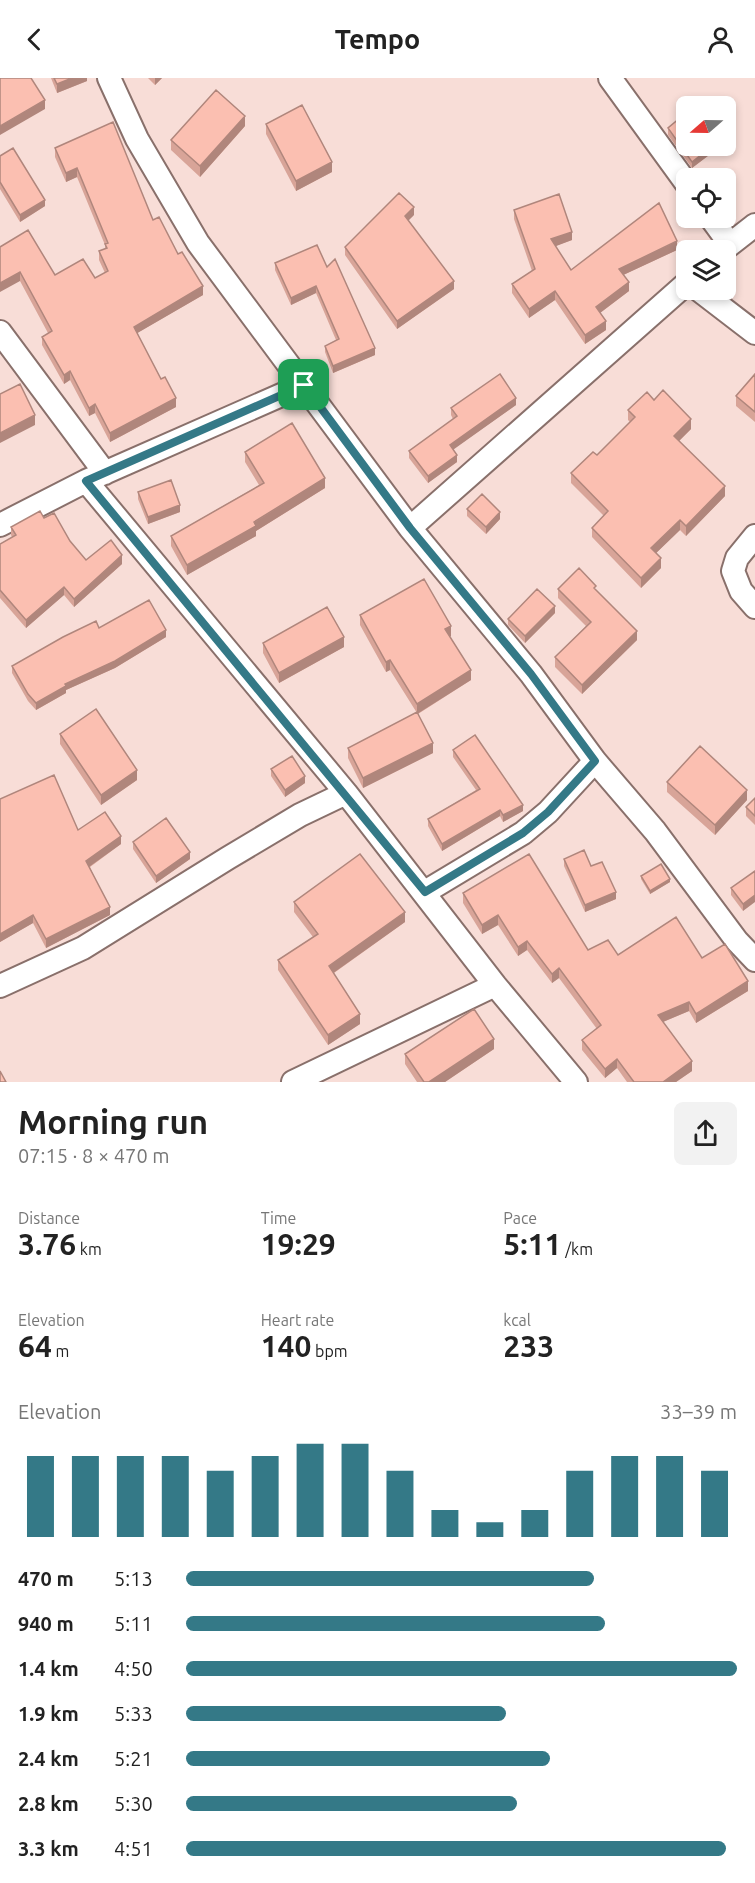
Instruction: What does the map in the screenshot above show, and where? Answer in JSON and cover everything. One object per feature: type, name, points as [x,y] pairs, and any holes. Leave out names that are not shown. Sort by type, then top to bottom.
[{"type":"street","points":[[109,78],[137,140],[198,243],[410,528],[531,674],[595,761],[655,831],[737,941],[755,960]]},
{"type":"street","points":[[610,78],[676,169]]},
{"type":"street","points":[[736,240],[755,225]]},
{"type":"street","points":[[410,528],[676,293]]},
{"type":"street","points":[[712,300],[755,333]]},
{"type":"street","points":[[0,332],[95,477],[425,892],[495,985],[576,1082]]},
{"type":"street","points":[[5,516],[304,385]]},
{"type":"street","points":[[755,536],[737,558],[733,571],[741,591],[755,607]]},
{"type":"street","points":[[425,892],[523,833],[548,812],[595,761]]},
{"type":"street","points":[[0,986],[83,948],[300,815],[346,793]]},
{"type":"street","points":[[293,1082],[495,985]]},
{"type":"building","points":[[0,78],[31,78],[45,100],[0,126]]},
{"type":"building","points":[[54,78],[72,78],[57,84]]},
{"type":"building","points":[[216,90],[245,116],[200,166],[171,140]]},
{"type":"building","points":[[302,105],[332,162],[296,181],[266,124]]},
{"type":"building","points":[[676,121],[676,139],[668,128]]},
{"type":"building","points":[[113,122],[153,220],[159,217],[178,254],[182,252],[203,286],[134,327],[161,379],[165,377],[176,398],[110,433],[95,404],[89,408],[70,371],[64,375],[42,337],[52,331],[20,272],[0,283],[0,247],[28,230],[55,275],[83,259],[95,278],[108,271],[99,251],[107,248],[105,244],[108,243],[77,168],[66,173],[55,148]]},
{"type":"building","points":[[13,148],[45,200],[20,215],[0,182],[0,156]]},
{"type":"building","points":[[688,156],[700,156],[692,162]]},
{"type":"building","points":[[399,193],[414,207],[405,216],[454,281],[397,321],[345,247]]},
{"type":"building","points":[[559,194],[572,232],[551,239],[571,270],[659,203],[677,240],[619,269],[629,282],[596,307],[606,321],[585,335],[555,291],[529,309],[512,284],[535,269],[514,210]]},
{"type":"building","points":[[317,245],[327,267],[335,259],[375,348],[333,366],[325,346],[339,339],[316,286],[291,298],[275,263]]},
{"type":"building","points":[[500,374],[516,398],[450,445],[457,455],[428,476],[409,451],[457,416],[451,408]]},
{"type":"building","points":[[755,374],[755,412],[736,396]]},
{"type":"building","points":[[20,384],[35,415],[0,433],[0,394]]},
{"type":"building","points":[[663,390],[691,419],[674,436],[725,486],[686,526],[680,520],[651,548],[661,558],[641,578],[592,528],[608,511],[571,473],[593,452],[597,455],[635,417],[628,410],[647,392],[654,400]]},
{"type":"building","points":[[292,423],[325,478],[254,522],[256,526],[187,565],[171,536],[264,483],[245,452]]},
{"type":"building","points":[[171,480],[180,505],[148,517],[138,492]]},
{"type":"building","points":[[482,494],[500,512],[486,527],[467,509]]},
{"type":"building","points":[[40,511],[44,518],[54,513],[70,541],[86,560],[111,540],[122,555],[74,599],[64,587],[26,620],[0,590],[0,544],[16,535],[11,527]]},
{"type":"building","points":[[579,568],[596,586],[594,588],[637,631],[582,685],[555,657],[591,622],[558,589]]},
{"type":"building","points":[[424,579],[451,626],[445,629],[471,670],[417,704],[390,660],[386,662],[360,615]]},
{"type":"building","points":[[537,589],[555,606],[525,636],[508,619]]},
{"type":"building","points":[[149,600],[166,630],[115,661],[65,684],[66,686],[36,703],[28,694],[12,666],[96,621],[99,628]]},
{"type":"building","points":[[327,607],[344,637],[279,673],[263,643]]},
{"type":"building","points":[[96,709],[137,770],[101,795],[60,734]]},
{"type":"building","points":[[417,712],[433,743],[363,778],[348,748]]},
{"type":"building","points":[[475,735],[523,805],[503,815],[500,810],[442,844],[428,819],[480,789],[453,750]]},
{"type":"building","points":[[700,746],[747,790],[715,825],[667,782]]},
{"type":"building","points":[[292,756],[305,776],[285,790],[271,769]]},
{"type":"building","points":[[54,775],[78,830],[105,812],[121,836],[86,861],[110,907],[46,939],[33,915],[0,934],[0,799]]},
{"type":"building","points":[[755,798],[755,816],[746,807]]},
{"type":"building","points":[[166,818],[190,852],[156,876],[133,842]]},
{"type":"building","points":[[584,850],[591,866],[602,862],[616,892],[585,905],[564,859]]},
{"type":"building","points":[[360,854],[405,912],[329,966],[360,1014],[328,1035],[278,960],[318,934],[294,902]]},
{"type":"building","points":[[529,854],[588,950],[608,940],[618,955],[676,917],[702,958],[725,944],[748,981],[696,1014],[689,1002],[658,1015],[692,1061],[663,1082],[634,1082],[617,1059],[605,1069],[582,1040],[601,1025],[559,968],[552,974],[527,941],[518,947],[498,915],[482,925],[463,893]]},
{"type":"building","points":[[661,864],[670,879],[650,891],[641,876]]},
{"type":"building","points":[[755,871],[755,895],[743,904],[731,888]]},
{"type":"building","points":[[474,1009],[494,1039],[429,1082],[424,1082],[405,1054]]},
{"type":"building","points":[[0,1071],[6,1082],[0,1082]]},
{"type":"route","points":[[304,385],[410,528],[531,674],[595,761],[548,812],[523,833],[425,892],[346,793],[86,481],[304,385]]}]
